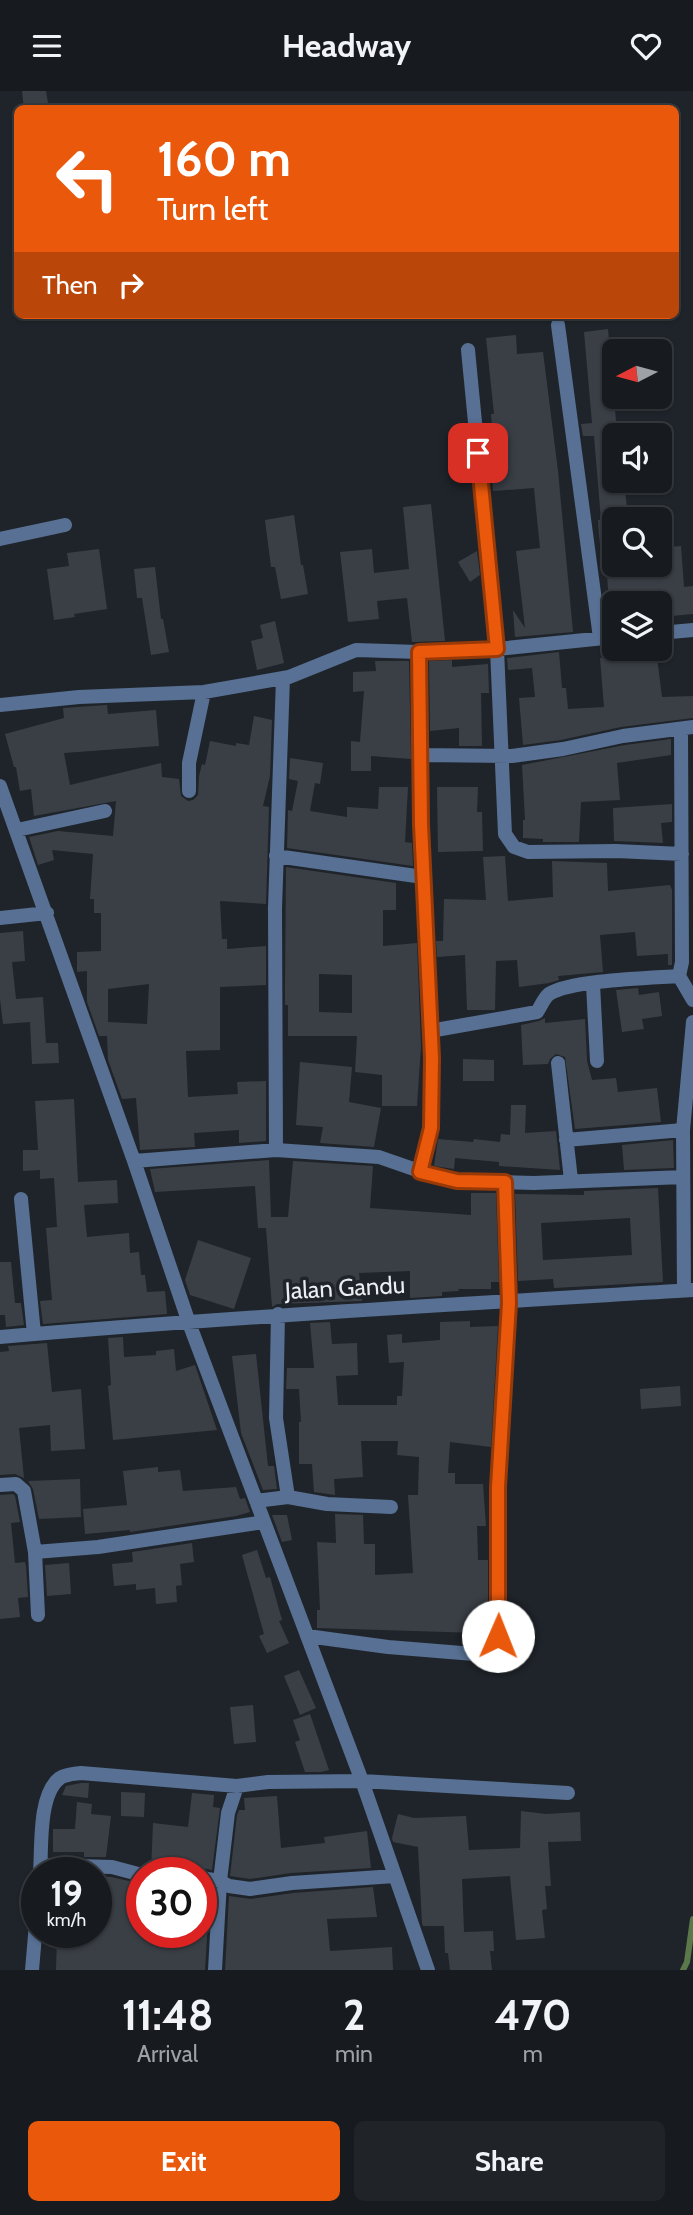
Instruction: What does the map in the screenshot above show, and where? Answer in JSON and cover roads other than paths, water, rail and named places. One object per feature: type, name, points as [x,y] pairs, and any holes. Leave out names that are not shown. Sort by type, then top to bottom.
[{"type":"street","points":[[558,325],[602,605]]},
{"type":"street","points":[[468,350],[497,649],[505,834],[514,847],[528,852],[616,851],[682,854]]},
{"type":"street","points":[[0,539],[65,526]]},
{"type":"street","points":[[672,632],[693,630]]},
{"type":"street","points":[[0,705],[79,697],[204,692],[283,678],[356,650],[419,652],[497,649],[602,638]]},
{"type":"street","points":[[419,652],[423,877],[432,1058],[431,1128],[420,1172]]},
{"type":"street","points":[[276,1150],[276,856],[283,678]]},
{"type":"street","points":[[189,791],[189,763],[204,692]]},
{"type":"street","points":[[420,755],[503,756],[563,749],[623,736],[687,728],[682,854],[682,962],[679,977],[693,1000]]},
{"type":"street","points":[[0,786],[47,913],[189,1323],[362,1781],[428,1970]]},
{"type":"street","points":[[17,830],[105,811]]},
{"type":"street","points":[[276,856],[423,877]]},
{"type":"street","points":[[0,918],[47,913]]},
{"type":"street","points":[[430,1031],[537,1012],[546,996],[562,988],[679,977]]},
{"type":"street","points":[[593,984],[597,1061]]},
{"type":"street","points":[[688,1290],[683,1130],[693,1022]]},
{"type":"street","points":[[558,1063],[571,1180]]},
{"type":"street","points":[[566,1140],[683,1130]]},
{"type":"street","points":[[134,1161],[276,1150],[379,1157],[420,1172],[457,1181],[683,1177]]},
{"type":"street","points":[[307,1636],[388,1647],[474,1654],[494,1646],[498,1636],[498,1487],[509,1303],[505,1182]]},
{"type":"street","points":[[21,1199],[34,1334]]},
{"type":"street","name":"Jalan Gandu","points":[[0,1337],[278,1314],[509,1303],[688,1290]]},
{"type":"street","points":[[278,1314],[276,1418],[288,1497]]},
{"type":"street","points":[[0,1485],[16,1484],[24,1491],[35,1552],[38,1615]]},
{"type":"street","points":[[256,1501],[288,1497],[327,1504],[391,1507]]},
{"type":"street","points":[[35,1552],[98,1547],[264,1522]]},
{"type":"street","points":[[41,1857],[44,1807],[52,1786],[63,1776],[81,1773],[237,1786],[268,1782],[362,1781],[568,1793]]},
{"type":"street","points":[[215,1970],[220,1881],[229,1813],[237,1786]]},
{"type":"street","points":[[217,1881],[229,1886],[250,1889],[292,1883],[395,1876]]},
{"type":"street","points":[[32,1970],[34,1948]]},
{"type":"waterway","points":[[683,1970],[687,1962],[693,1919]]}]
